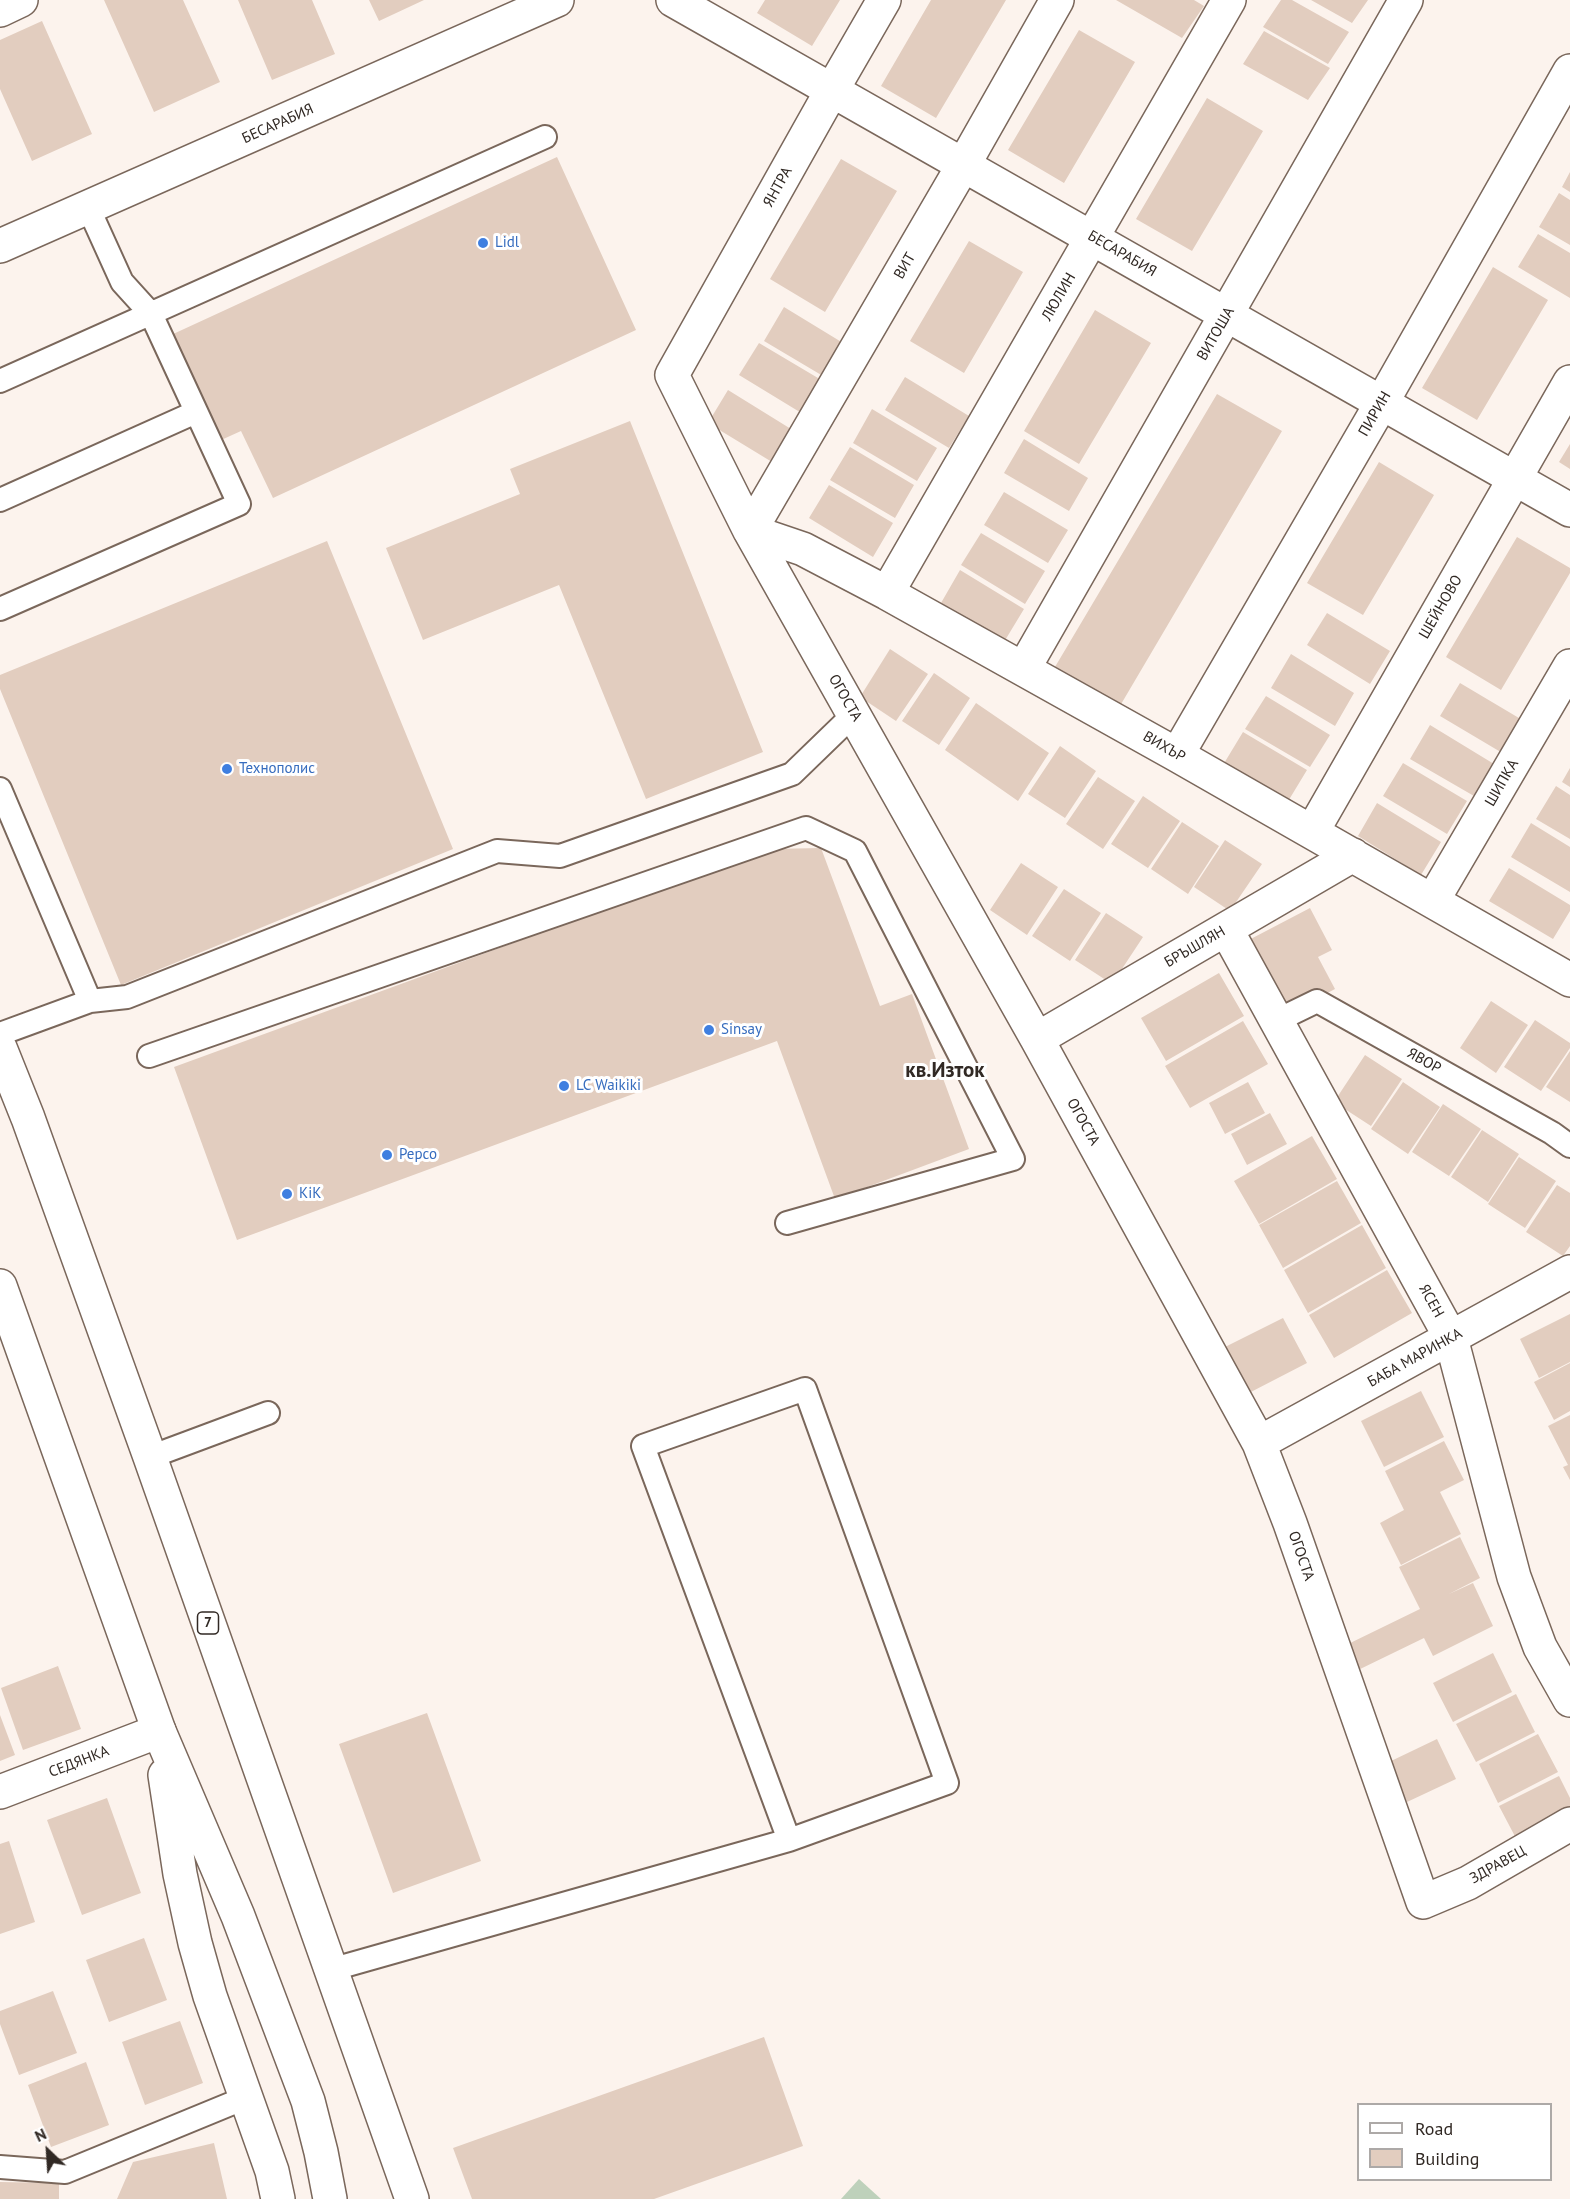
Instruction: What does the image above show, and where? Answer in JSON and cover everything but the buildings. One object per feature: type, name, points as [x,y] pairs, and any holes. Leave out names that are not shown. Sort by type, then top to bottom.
[{"type":"street","points":[[0,10],[21,0]]},
{"type":"street","name":"БЕСАРАБИЯ","points":[[673,0],[719,11],[832,90],[1094,237],[1381,404],[1570,510]]},
{"type":"street","name":"ЯНТРА","points":[[672,375],[885,0]]},
{"type":"street","name":"ВИТ","points":[[750,531],[1057,0]]},
{"type":"street","name":"ЛЮЛИН","points":[[887,592],[1229,0]]},
{"type":"street","name":"ВИТОША","points":[[1024,668],[1406,0]]},
{"type":"street","name":"БЕСАРАБИЯ","points":[[0,246],[531,6]]},
{"type":"street","name":"ПИРИН","points":[[1177,755],[1381,404],[1570,71]]},
{"type":"street","name":"ОГОСТА","points":[[672,375],[750,531],[1037,1039],[1259,1443],[1290,1523],[1423,1902]]},
{"type":"street","name":"ШЕЙНОВО","points":[[1312,832],[1570,382]]},
{"type":"street","name":"ВИХЪР","points":[[750,531],[803,549],[887,592],[1433,900],[1567,971]]},
{"type":"street","name":"ШИПКА","points":[[1433,900],[1570,666]]},
{"type":"street","name":"БРЪШЛЯН","points":[[1037,1039],[1353,855]]},
{"type":"street","name":"ЯСЕН","points":[[1226,929],[1451,1338],[1514,1577],[1540,1647],[1570,1700]]},
{"type":"street","name":"7","points":[[0,1048],[28,1118],[150,1457],[412,2199]]},
{"type":"street","name":"БАБА МАРИНКА","points":[[1259,1443],[1570,1272]]},
{"type":"street","points":[[0,1286],[159,1731],[238,1916],[308,2101],[330,2199]]},
{"type":"street","points":[[159,1731],[180,1874],[195,1943],[245,2098],[272,2171],[278,2199]]},
{"type":"street","name":"СЕДЯНКА","points":[[0,1792],[159,1731]]},
{"type":"street","name":"ЗДРАВЕЦ","points":[[1423,1902],[1468,1882],[1570,1824]]},
{"type":"lane","points":[[0,381],[545,137]]},
{"type":"lane","points":[[0,609],[239,504],[151,314],[122,282],[88,207]]},
{"type":"lane","points":[[0,500],[196,411]]},
{"type":"lane","points":[[0,1034],[90,1001],[128,997],[497,851],[560,856],[792,774],[854,714]]},
{"type":"lane","points":[[0,789],[90,1001]]},
{"type":"lane","points":[[149,1056],[806,828],[855,851],[1013,1159],[787,1223]]},
{"type":"lane","name":"ЯВОР","points":[[1276,1021],[1317,1001],[1552,1133],[1570,1146]]},
{"type":"lane","points":[[330,1970],[789,1840],[947,1783],[804,1389],[644,1446],[789,1840]]},
{"type":"lane","points":[[150,1457],[268,1413]]},
{"type":"lane","points":[[0,2167],[65,2172],[245,2098]]},
{"type":"green space","points":[[859,2179],[881,2199],[841,2199]]},
{"type":"place","name":"Lidl","points":[[483,243]]},
{"type":"place","name":"Технополис","points":[[227,769]]},
{"type":"place","name":"Sinsay","points":[[709,1030]]},
{"type":"place","name":"LC Waikiki","points":[[564,1086]]},
{"type":"place","name":"Pepco","points":[[387,1155]]},
{"type":"place","name":"KiK","points":[[287,1194]]},
{"type":"district","name":"кв.Изток","points":[[945,1071]]}]
